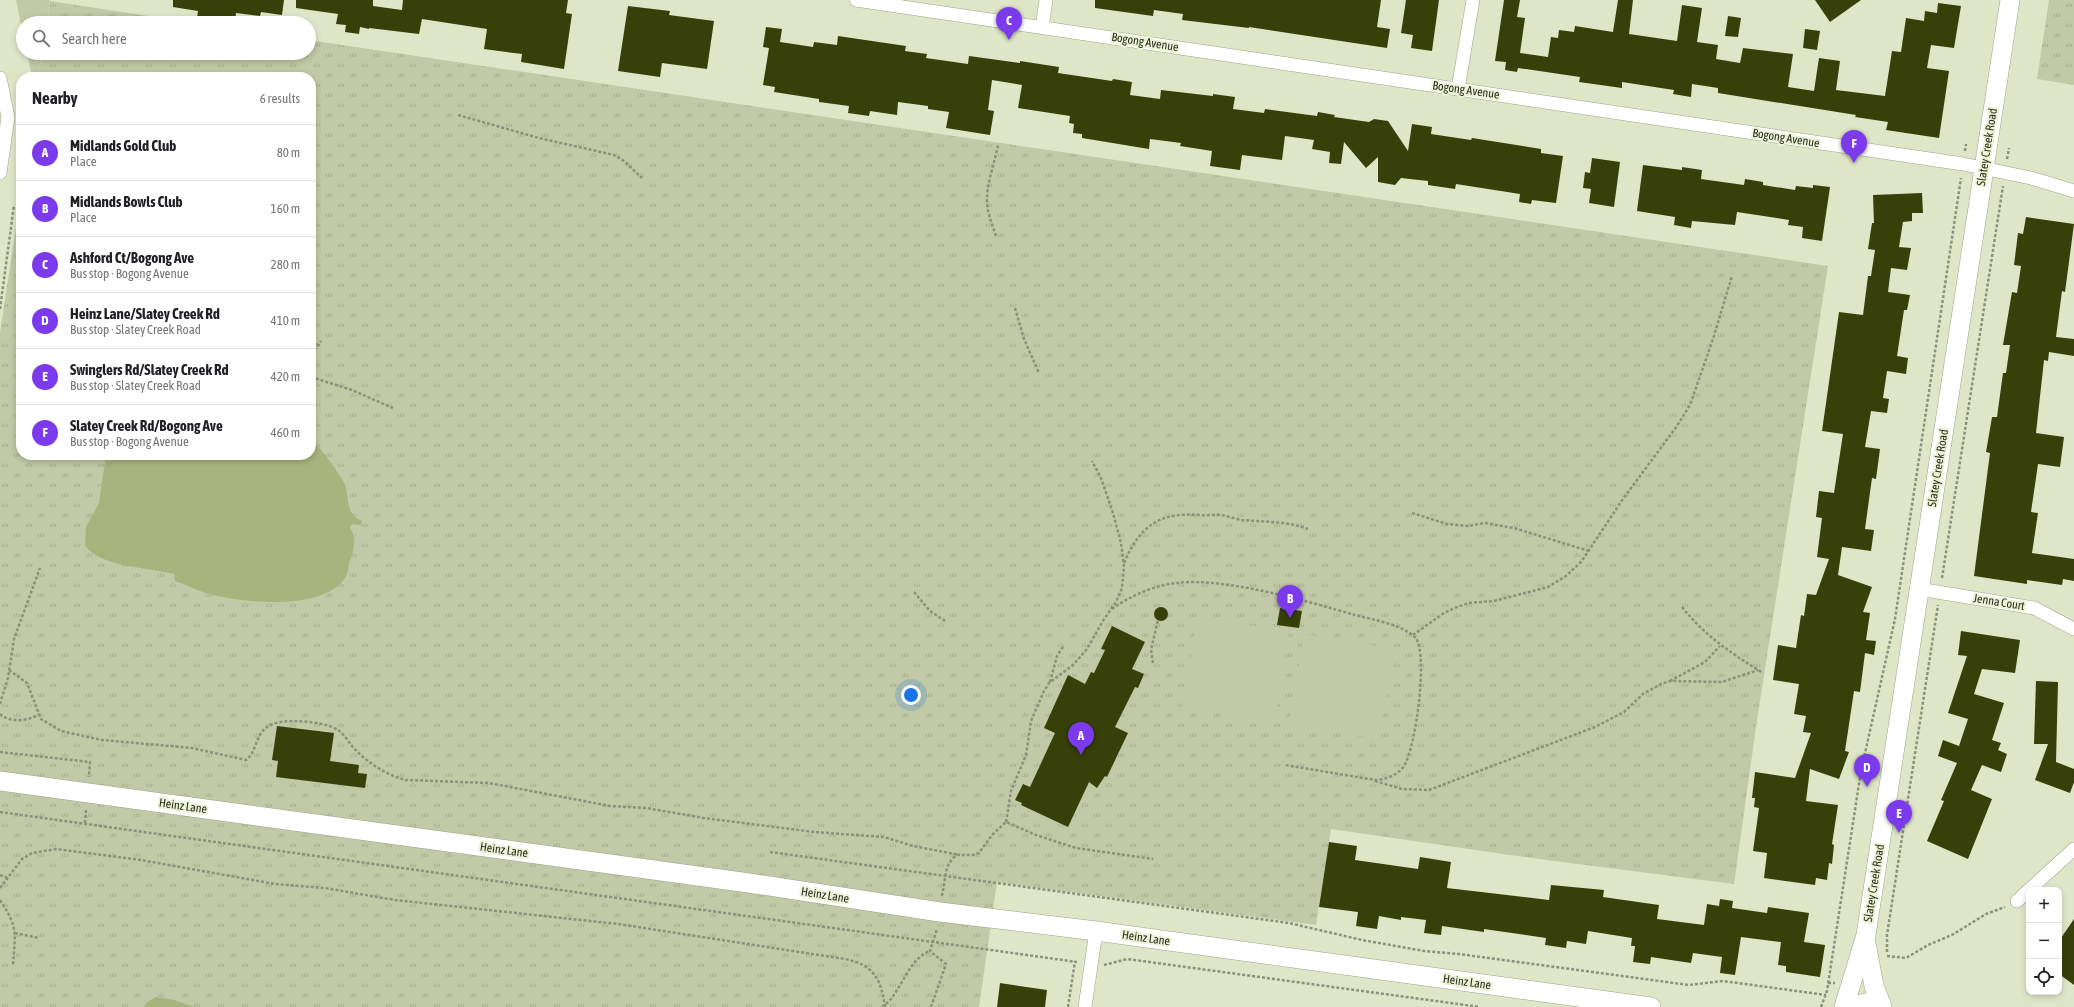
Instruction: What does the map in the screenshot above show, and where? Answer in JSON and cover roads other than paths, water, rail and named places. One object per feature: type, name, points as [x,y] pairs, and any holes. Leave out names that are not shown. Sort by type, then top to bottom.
[{"type":"street","name":"Bogong Avenue","points":[[856,0],[1963,164],[2005,172],[2074,191]]},
{"type":"street","points":[[1042,27],[1046,0]]},
{"type":"street","points":[[1458,89],[1473,0]]},
{"type":"street","name":"Slatey Creek Road","points":[[1844,1007],[1866,935],[2010,0]]},
{"type":"street","points":[[0,78],[1,92],[8,118],[0,173]]},
{"type":"street","name":"Jenna Court","points":[[1919,589],[2034,608],[2074,629]]},
{"type":"street","name":"Heinz Lane","points":[[0,781],[726,880],[940,912],[1096,931],[1651,1007]]},
{"type":"street","points":[[2017,901],[2074,849]]},
{"type":"street","points":[[1085,1007],[1096,931]]},
{"type":"street","name":"Slatey Creek Road","points":[[1866,935],[1873,982],[1881,1007]]},
{"type":"street","points":[[1850,1007],[1866,1003],[1881,1007]]},
{"type":"place","name":"Ashford Ct/Bogong Ave","points":[[1009,40]]},
{"type":"place","name":"Slatey Creek Rd/Bogong Ave","points":[[1854,163]]},
{"type":"place","name":"Midlands Bowls Club","points":[[1290,618]]},
{"type":"place","name":"Midlands Gold Club","points":[[1081,755]]},
{"type":"place","name":"Heinz Lane/Slatey Creek Rd","points":[[1867,787]]},
{"type":"place","name":"Swinglers Rd/Slatey Creek Rd","points":[[1899,833]]}]
